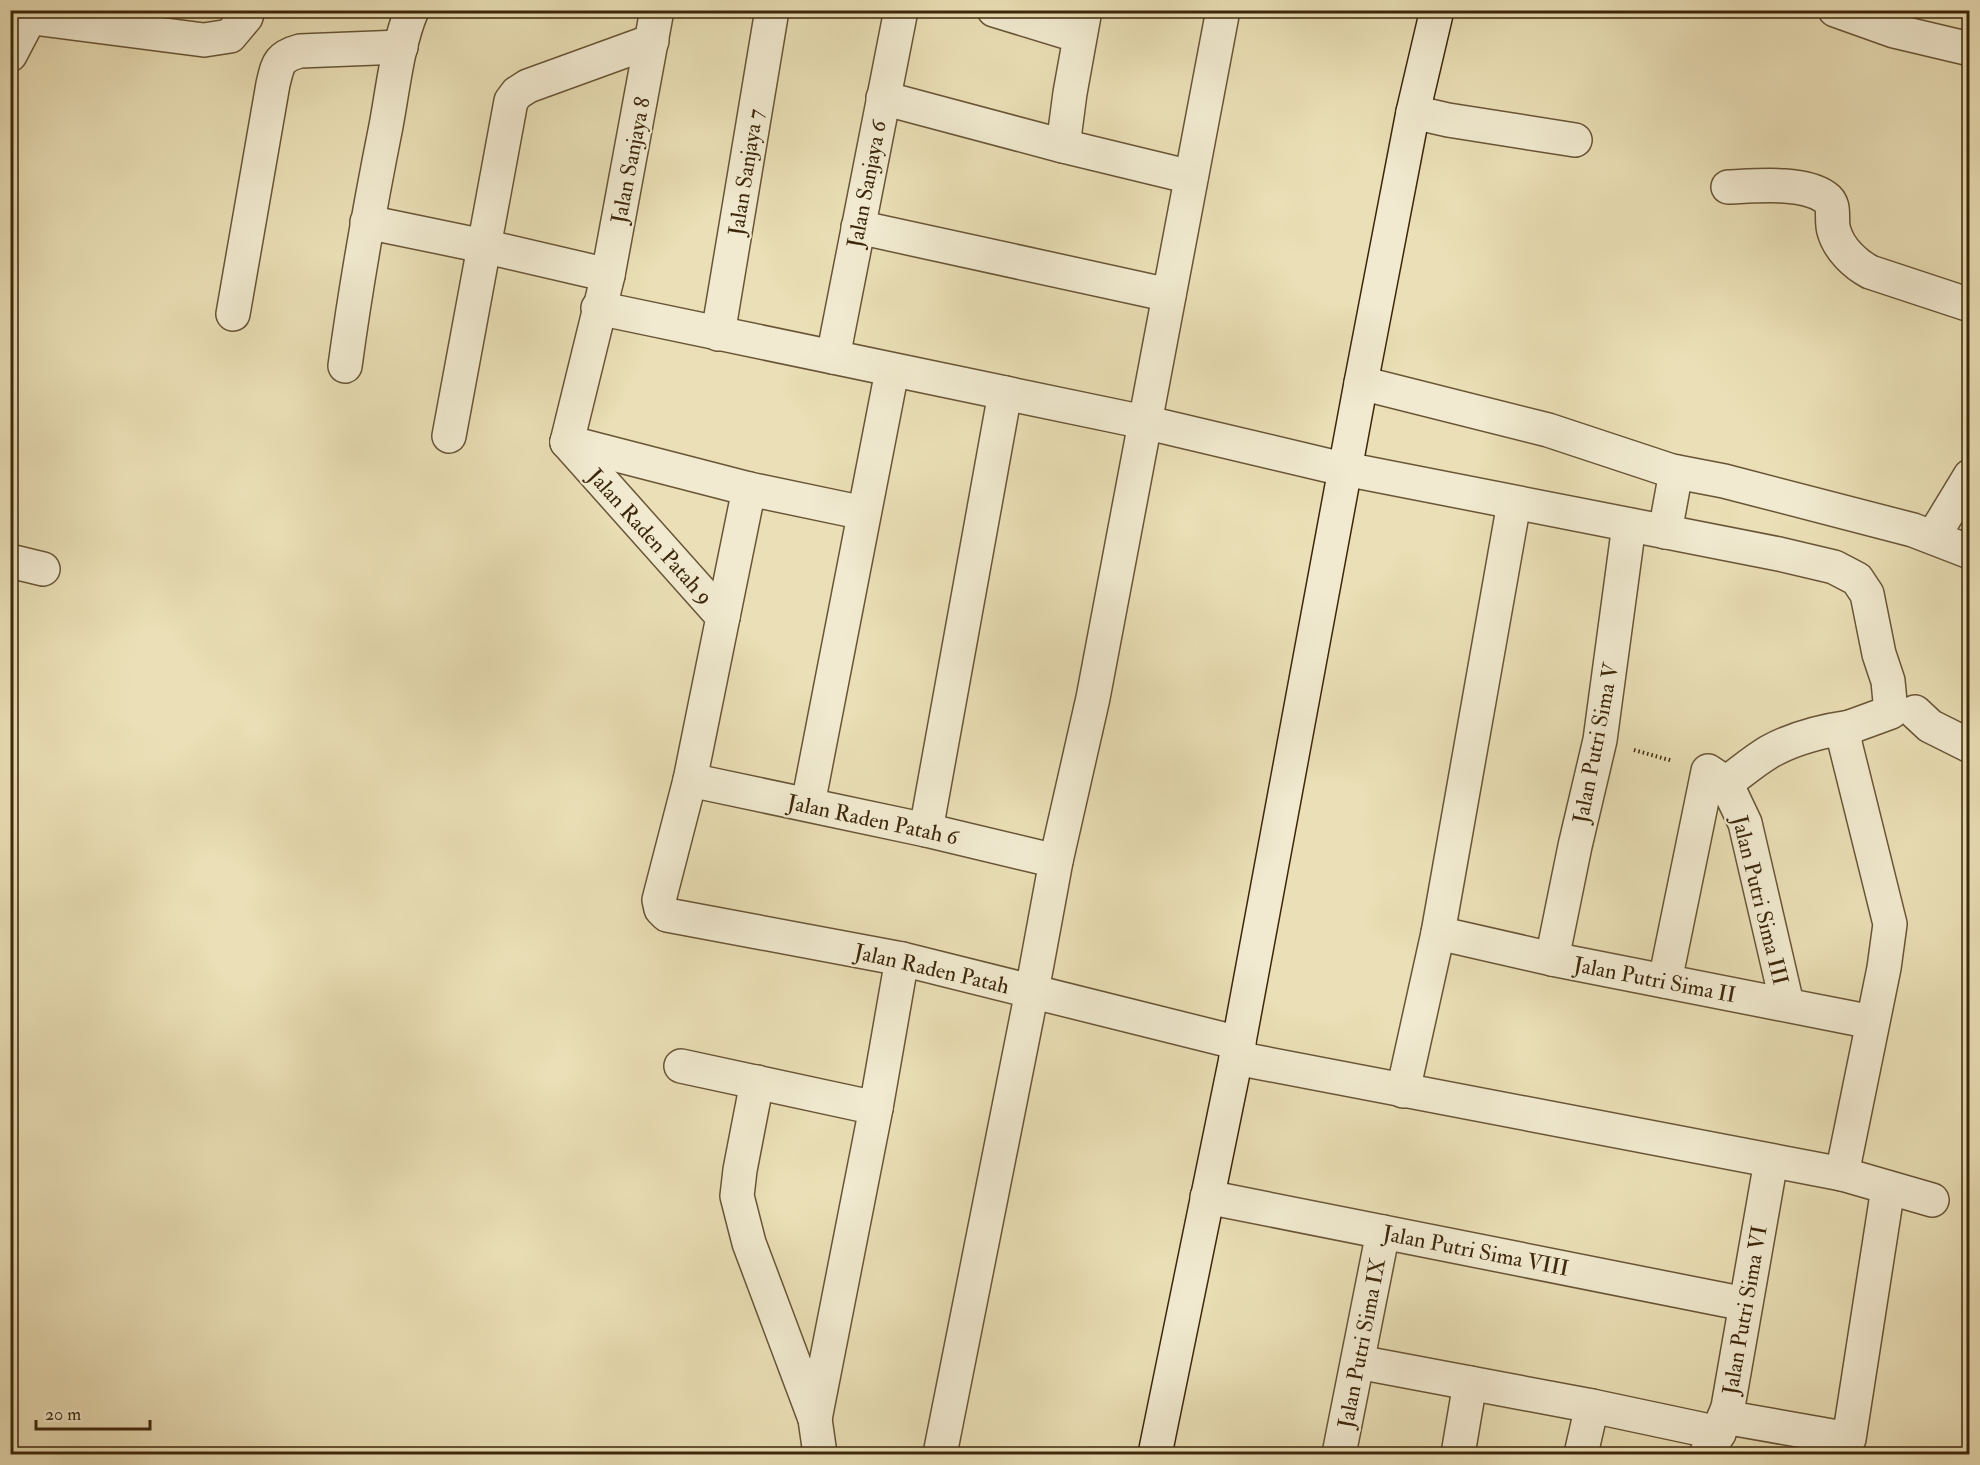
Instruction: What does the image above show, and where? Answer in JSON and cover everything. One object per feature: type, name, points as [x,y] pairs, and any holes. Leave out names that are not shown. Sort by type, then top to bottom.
[{"type":"street","points":[[10,55],[20,16],[204,40],[230,36],[246,17],[248,10]]},
{"type":"street","points":[[345,366],[367,222],[401,47],[412,10]]},
{"type":"street","name":"Jalan Sanjaya 7","points":[[718,334],[772,10]]},
{"type":"street","name":"Jalan Sanjaya 6","points":[[833,357],[900,10]]},
{"type":"street","points":[[994,10],[1082,23],[1063,146]]},
{"type":"street","points":[[940,1455],[1056,861],[1093,698],[1223,10]]},
{"type":"street","points":[[1835,10],[1894,31],[1970,49]]},
{"type":"street","points":[[1155,1455],[1238,1051],[1431,13]]},
{"type":"street","points":[[448,436],[511,101],[517,93],[655,26]]},
{"type":"street","name":"Jalan Sanjaya 8","points":[[598,308],[608,275],[655,26]]},
{"type":"street","points":[[233,314],[273,84],[280,60],[300,51],[401,47]]},
{"type":"street","points":[[883,98],[1191,177]]},
{"type":"street","points":[[1413,112],[1448,120],[1575,140]]},
{"type":"street","points":[[1728,187],[1783,186],[1809,190],[1824,196],[1830,202],[1833,230],[1839,243],[1860,267],[1970,305]]},
{"type":"street","points":[[367,222],[608,275]]},
{"type":"street","points":[[858,227],[1169,295]]},
{"type":"street","points":[[864,513],[749,489],[567,442],[598,308],[1144,422],[1330,466],[1834,567],[1857,579],[1867,594],[1879,654],[1888,681],[1891,712],[1850,727],[1829,730],[1789,742],[1717,777],[1665,981]]},
{"type":"street","points":[[808,804],[892,371]]},
{"type":"street","points":[[1361,383],[1548,430],[1676,472],[1798,499],[1912,530],[1970,552]]},
{"type":"street","points":[[926,830],[1005,393]]},
{"type":"street","name":"Jalan Raden Patah 9","points":[[567,442],[723,618],[690,780],[659,900],[661,909]]},
{"type":"street","points":[[1665,532],[1676,472]]},
{"type":"street","points":[[1933,537],[1970,476]]},
{"type":"street","points":[[723,618],[749,489]]},
{"type":"street","points":[[1403,1091],[1438,933],[1514,503]]},
{"type":"street","name":"Jalan Putri Sima V","points":[[1552,959],[1600,740],[1629,525]]},
{"type":"street","points":[[10,561],[43,569]]},
{"type":"street","points":[[1915,712],[1930,726],[1968,743]]},
{"type":"street","points":[[1842,1174],[1884,968],[1890,924],[1845,743],[1850,727]]},
{"type":"street","name":"Jalan Putri Sima III","points":[[1717,777],[1744,823],[1787,1004]]},
{"type":"street","name":"Jalan Raden Patah 6","points":[[690,780],[926,830],[1056,861]]},
{"type":"street","name":"Jalan Raden Patah","points":[[661,909],[667,915],[902,959],[1201,1034],[1238,1051],[1403,1091],[1842,1174],[1932,1200]]},
{"type":"street","name":"Jalan Putri Sima II","points":[[1438,933],[1552,959],[1872,1022]]},
{"type":"street","points":[[815,1419],[876,1108],[902,959]]},
{"type":"street","points":[[681,1066],[876,1108]]},
{"type":"street","points":[[757,1082],[737,1196],[749,1243],[815,1419],[820,1455]]},
{"type":"street","name":"Jalan Putri Sima VI","points":[[1716,1435],[1728,1407],[1771,1161]]},
{"type":"street","points":[[1358,1362],[1592,1406],[1716,1435],[1849,1438],[1888,1188]]},
{"type":"street","name":"Jalan Putri Sima VIII","points":[[1207,1197],[1745,1304]]},
{"type":"street","name":"Jalan Putri Sima IX","points":[[1339,1455],[1383,1232]]},
{"type":"street","points":[[1458,1455],[1470,1383]]},
{"type":"street","points":[[1581,1455],[1592,1406]]},
{"type":"path","points":[[1600,740],[1717,777]]}]
